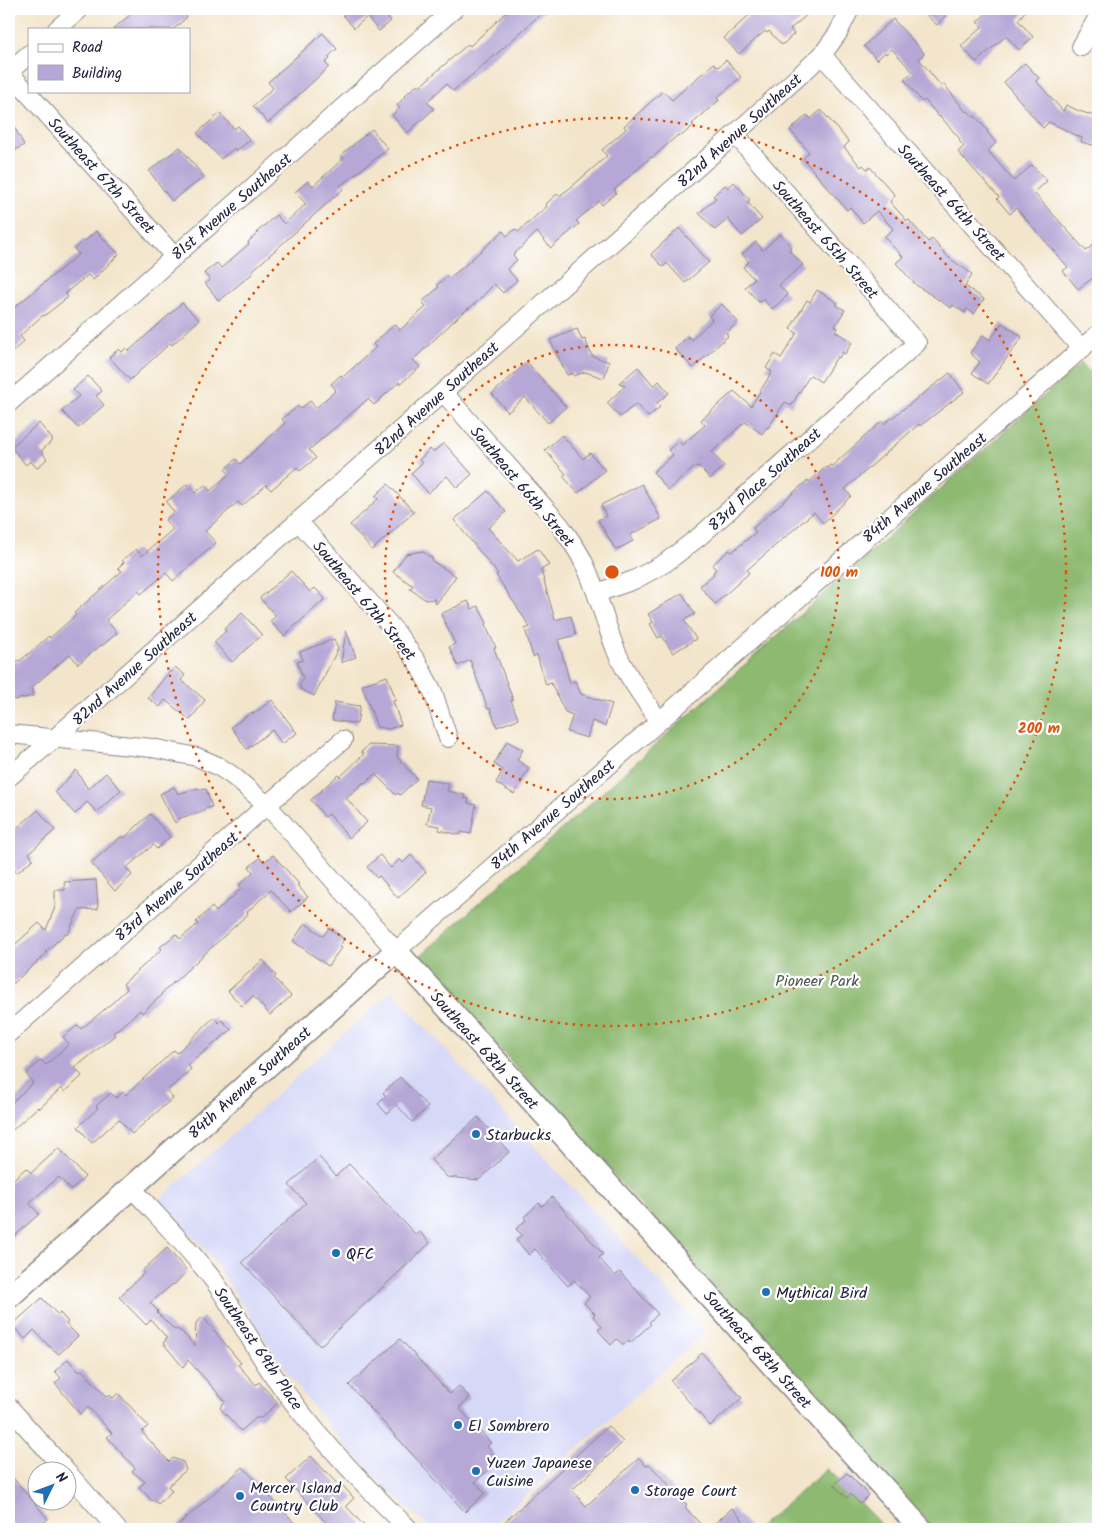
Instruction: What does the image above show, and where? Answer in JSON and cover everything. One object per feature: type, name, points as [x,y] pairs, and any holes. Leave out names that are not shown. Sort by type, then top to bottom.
[{"type":"street","points":[[58,28],[80,9]]},
{"type":"street","name":"81st Avenue Southeast","points":[[9,403],[454,9]]},
{"type":"street","name":"82nd Avenue Southeast","points":[[9,777],[822,55],[838,33],[850,9]]},
{"type":"street","points":[[1081,46],[1098,17]]},
{"type":"street","points":[[9,72],[28,55]]},
{"type":"street","name":"Southeast 64th Street","points":[[822,55],[1082,349]]},
{"type":"street","name":"Southeast 67th Street","points":[[9,72],[174,256]]},
{"type":"street","name":"Southeast 65th Street","points":[[735,134],[917,343]]},
{"type":"street","name":"84th Avenue Southeast","points":[[9,1297],[396,951],[1098,334]]},
{"type":"street","name":"83rd Place Southeast","points":[[597,593],[634,580],[665,563],[700,536],[917,343]]},
{"type":"street","name":"Southeast 66th Street","points":[[442,392],[560,525],[583,560],[597,593],[615,650],[628,674],[659,721]]},
{"type":"street","name":"Southeast 67th Street","points":[[298,521],[396,632],[418,662],[432,692],[448,738]]},
{"type":"street","name":"Southeast 68th Street","points":[[9,734],[152,748],[197,757],[233,776],[267,805],[396,951],[921,1529]]},
{"type":"street","name":"83rd Avenue Southeast","points":[[9,1032],[343,740]]},
{"type":"street","name":"Southeast 69th Place","points":[[131,1187],[214,1281],[272,1373],[310,1422],[409,1529]]},
{"type":"street","points":[[9,1406],[56,1460]]},
{"type":"street","points":[[78,1485],[117,1529]]},
{"type":"shaded area","points":[[392,991],[705,1332],[489,1529],[431,1529],[383,1485],[313,1407],[282,1365],[209,1254],[160,1199]]},
{"type":"green space","name":"Pioneer Park","points":[[1081,363],[1098,381],[1098,1529],[933,1529],[418,958]]},
{"type":"green space","points":[[827,1469],[883,1527],[882,1529],[757,1529]]},
{"type":"building","points":[[137,9],[180,9],[187,17],[175,28],[114,28]]},
{"type":"building","points":[[350,9],[380,9],[391,21],[379,31],[367,17],[354,28],[343,15]]},
{"type":"building","points":[[510,9],[546,9],[453,91],[446,84],[427,102],[434,109],[407,133],[392,115],[400,108],[397,105],[404,96],[418,84],[419,87],[468,44],[470,46]]},
{"type":"building","points":[[756,9],[814,9],[790,29],[794,34],[782,45],[769,31],[767,33],[765,31],[739,54],[724,38]]},
{"type":"building","points":[[920,9],[937,9],[945,16],[937,25]]},
{"type":"building","points":[[991,9],[1027,9],[1018,20],[1033,37],[1019,50],[1006,36],[976,62],[961,46],[982,27],[977,22]]},
{"type":"building","points":[[893,19],[924,53],[919,59],[941,86],[944,84],[966,112],[968,111],[975,116],[988,131],[996,143],[988,151],[1014,181],[1032,165],[1047,181],[1034,193],[1086,251],[1098,241],[1098,274],[1078,289],[1063,271],[1068,267],[1016,208],[1010,214],[997,199],[999,197],[958,152],[964,146],[959,141],[960,139],[925,100],[922,102],[904,79],[913,72],[892,49],[886,54],[885,52],[877,60],[864,46]]},
{"type":"building","points":[[323,33],[337,49],[328,57],[330,59],[325,63],[329,67],[268,123],[253,106],[273,88],[268,82]]},
{"type":"building","points":[[726,60],[741,77],[717,98],[719,100],[692,124],[694,125],[680,137],[678,135],[651,157],[614,190],[616,193],[602,205],[599,201],[576,221],[579,224],[551,248],[537,232],[513,255],[517,260],[507,269],[517,280],[503,293],[494,284],[413,360],[420,367],[400,384],[399,382],[374,405],[368,399],[309,450],[316,458],[300,471],[297,467],[271,490],[266,485],[242,506],[238,502],[205,531],[216,543],[173,581],[166,573],[141,594],[138,591],[106,620],[117,633],[102,646],[78,664],[70,654],[31,688],[33,696],[14,700],[9,683],[9,663],[21,660],[76,615],[74,613],[122,571],[118,568],[124,562],[122,560],[136,549],[142,556],[173,529],[165,520],[174,512],[166,502],[187,484],[195,493],[205,485],[210,491],[229,474],[225,469],[236,459],[240,464],[285,423],[282,419],[298,406],[300,409],[310,401],[316,408],[336,390],[331,384],[341,375],[343,377],[376,347],[373,344],[395,324],[400,330],[426,307],[422,302],[439,287],[437,285],[447,276],[449,278],[462,268],[503,231],[507,236],[515,229],[518,232],[547,206],[546,204],[557,194],[559,196],[570,188],[607,156],[602,150],[626,129],[624,126],[663,91],[672,100],[714,63],[718,67]]},
{"type":"building","points":[[1025,63],[1039,78],[1036,81],[1063,111],[1066,105],[1098,117],[1096,146],[1081,142],[1082,138],[1049,122],[1043,128],[1004,82]]},
{"type":"building","points":[[821,110],[849,142],[844,147],[861,167],[863,165],[867,169],[870,167],[895,195],[890,202],[907,221],[909,220],[928,242],[932,239],[949,258],[972,274],[965,286],[984,299],[974,314],[967,309],[965,313],[953,305],[951,308],[916,285],[896,263],[903,257],[884,237],[893,229],[877,211],[863,223],[850,207],[847,210],[803,159],[809,152],[790,130],[807,115],[811,119]]},
{"type":"building","points":[[220,113],[234,129],[238,126],[250,140],[236,151],[234,148],[221,159],[197,133]]},
{"type":"building","points":[[9,117],[24,145],[9,154]]},
{"type":"building","points":[[372,129],[388,149],[340,186],[343,189],[252,271],[253,273],[219,301],[205,283],[210,280],[204,273],[217,263],[221,268],[249,244],[248,242],[257,232],[276,215],[284,224],[306,204],[295,192],[308,181],[313,186],[344,158],[341,155]]},
{"type":"building","points":[[180,147],[204,177],[172,201],[149,171]]},
{"type":"building","points":[[734,182],[750,200],[747,202],[762,219],[742,236],[728,219],[715,230],[699,213],[716,198],[713,196],[725,185],[728,188]]},
{"type":"building","points":[[679,228],[709,262],[685,283],[667,263],[663,267],[651,254]]},
{"type":"building","points":[[96,231],[119,254],[93,280],[88,275],[65,293],[68,297],[43,315],[20,336],[24,341],[9,355],[9,312],[79,254],[74,249]]},
{"type":"building","points":[[780,234],[791,247],[789,250],[803,265],[779,285],[788,295],[772,309],[763,299],[759,302],[745,287],[754,279],[743,267],[749,262],[742,254],[756,242],[763,250]]},
{"type":"building","points":[[817,290],[838,303],[836,305],[845,310],[835,326],[838,328],[835,331],[852,342],[845,354],[842,352],[839,358],[837,357],[821,382],[810,375],[791,406],[785,402],[762,434],[745,422],[712,452],[724,466],[710,479],[699,466],[696,466],[668,490],[653,472],[673,455],[668,450],[679,441],[682,445],[705,425],[701,420],[734,391],[751,406],[772,372],[766,368],[775,354],[781,358],[797,333],[790,329],[807,300],[810,302]]},
{"type":"building","points":[[182,303],[199,320],[172,345],[170,343],[130,380],[109,357],[119,349],[122,352],[126,348],[129,351]]},
{"type":"building","points":[[722,304],[738,322],[726,333],[728,336],[693,368],[675,349],[688,336],[691,340],[712,320],[709,316]]},
{"type":"building","points":[[1002,323],[1022,337],[988,384],[972,373],[980,362],[970,353],[983,335],[990,340]]},
{"type":"building","points":[[577,329],[582,340],[585,339],[592,356],[609,362],[604,378],[585,372],[574,376],[573,373],[567,375],[550,340]]},
{"type":"building","points":[[527,362],[566,407],[548,423],[525,397],[508,412],[492,394]]},
{"type":"building","points":[[638,367],[654,386],[659,381],[669,393],[657,403],[660,407],[648,417],[636,404],[620,417],[607,403],[625,386],[619,383]]},
{"type":"building","points":[[950,373],[964,392],[920,426],[919,424],[845,489],[851,496],[823,523],[814,512],[747,570],[749,573],[715,604],[700,586],[714,574],[713,572],[716,570],[712,565],[729,550],[732,552],[756,532],[753,528],[808,480],[809,482],[826,467],[832,466],[882,421],[884,424]]},
{"type":"building","points":[[88,376],[102,391],[96,396],[104,405],[78,428],[62,411],[79,396],[73,390]]},
{"type":"building","points":[[39,423],[53,440],[41,451],[47,459],[37,468],[30,461],[26,465],[11,447]]},
{"type":"building","points":[[562,435],[583,459],[590,453],[605,470],[578,493],[563,476],[566,474],[545,450]]},
{"type":"building","points":[[444,443],[472,474],[457,488],[447,476],[428,493],[411,473],[422,463],[419,460],[430,449],[433,452]]},
{"type":"building","points":[[388,484],[414,512],[372,550],[350,525],[378,499],[375,496]]},
{"type":"building","points":[[642,484],[661,519],[630,535],[633,541],[616,550],[598,520],[606,516],[601,505]]},
{"type":"building","points":[[488,491],[506,512],[488,528],[518,561],[538,549],[549,565],[541,570],[555,620],[571,616],[576,635],[558,640],[570,683],[575,681],[581,694],[612,704],[605,726],[592,721],[587,738],[567,732],[573,715],[565,712],[551,683],[546,685],[537,655],[533,657],[525,629],[530,627],[496,575],[498,574],[454,520]]},
{"type":"building","points":[[422,551],[433,559],[432,561],[456,576],[436,604],[434,599],[426,600],[410,589],[413,586],[393,572],[406,554]]},
{"type":"building","points":[[291,571],[310,592],[315,588],[325,599],[284,636],[270,621],[276,616],[260,598]]},
{"type":"building","points":[[682,593],[695,614],[684,620],[696,639],[673,653],[662,636],[658,638],[650,624],[653,622],[648,614]]},
{"type":"building","points":[[468,601],[472,609],[478,606],[487,623],[485,624],[496,648],[494,648],[518,719],[497,727],[490,708],[488,709],[470,660],[458,666],[449,647],[455,644],[441,614]]},
{"type":"building","points":[[242,613],[262,635],[232,662],[214,642],[226,631],[224,629]]},
{"type":"building","points":[[346,631],[356,657],[341,663]]},
{"type":"building","points":[[334,639],[338,649],[314,696],[300,689],[301,687],[299,686],[303,678],[297,662],[303,660],[300,652]]},
{"type":"building","points":[[175,667],[185,675],[181,680],[205,700],[190,720],[165,700],[160,707],[148,698]]},
{"type":"building","points":[[387,676],[396,700],[393,701],[401,725],[389,729],[377,727],[362,685]]},
{"type":"building","points":[[272,700],[297,733],[282,744],[272,730],[247,749],[231,727]]},
{"type":"building","points":[[335,702],[360,706],[357,724],[332,720]]},
{"type":"building","points":[[507,741],[523,750],[517,760],[529,768],[514,794],[496,783],[503,770],[494,764]]},
{"type":"building","points":[[369,745],[398,746],[397,757],[417,779],[400,795],[398,793],[396,795],[375,774],[365,784],[364,782],[346,798],[367,822],[349,838],[329,814],[325,817],[311,800],[338,775],[340,777],[364,754],[361,752]]},
{"type":"building","points":[[76,770],[88,789],[106,773],[121,790],[97,812],[87,802],[75,814],[55,792]]},
{"type":"building","points":[[426,779],[449,784],[447,791],[465,795],[464,798],[469,799],[468,803],[476,805],[471,834],[461,832],[460,835],[439,830],[439,826],[427,824],[431,807],[421,805]]},
{"type":"building","points":[[174,787],[178,794],[198,788],[199,790],[206,789],[212,807],[180,818],[175,823],[160,794]]},
{"type":"building","points":[[38,810],[55,830],[29,853],[33,859],[17,873],[9,863],[9,835]]},
{"type":"building","points":[[150,814],[170,837],[157,849],[153,845],[126,868],[132,875],[115,891],[91,863],[122,836],[124,838]]},
{"type":"building","points":[[273,855],[308,897],[291,912],[271,890],[162,995],[142,1013],[140,1010],[113,1033],[115,1035],[75,1068],[82,1076],[65,1092],[61,1088],[9,1133],[9,1105],[33,1083],[26,1074],[41,1060],[46,1065],[69,1044],[63,1037],[78,1025],[81,1029],[111,1004],[127,989],[123,984],[162,949],[160,947],[176,934],[180,939],[198,924],[196,922],[212,907],[216,912],[242,888],[239,885],[253,872],[249,867],[260,858],[264,862]]},
{"type":"building","points":[[380,855],[391,868],[400,859],[403,863],[411,855],[426,872],[398,898],[379,876],[377,878],[367,867]]},
{"type":"building","points":[[96,880],[98,909],[79,910],[68,934],[66,933],[9,987],[9,950],[39,923],[46,930],[55,907],[55,890],[65,890],[64,882]]},
{"type":"building","points":[[305,923],[323,936],[329,928],[344,939],[339,947],[341,948],[328,966],[293,941]]},
{"type":"building","points":[[263,960],[276,976],[274,978],[291,996],[270,1015],[253,996],[242,1006],[228,991]]},
{"type":"building","points":[[214,1017],[219,1023],[222,1020],[231,1030],[188,1065],[191,1069],[167,1091],[173,1098],[132,1134],[119,1119],[92,1143],[78,1127],[98,1108],[96,1106],[111,1093],[116,1098],[123,1092],[126,1095],[174,1050],[177,1053]]},
{"type":"building","points":[[400,1077],[428,1107],[412,1122],[397,1105],[387,1114],[378,1104],[386,1096],[383,1093]]},
{"type":"building","name":"Starbucks","points":[[478,1117],[509,1152],[479,1180],[447,1177],[431,1160]]},
{"type":"building","points":[[59,1148],[85,1177],[71,1190],[59,1177],[29,1203],[39,1214],[9,1241],[9,1183],[26,1168],[31,1173]]},
{"type":"building","name":"QFC","points":[[319,1157],[336,1176],[349,1164],[416,1235],[420,1232],[430,1243],[320,1346],[242,1262],[306,1203],[289,1185]]},
{"type":"building","points":[[552,1197],[603,1254],[599,1258],[615,1276],[620,1272],[658,1314],[649,1322],[651,1324],[630,1343],[629,1340],[623,1345],[617,1339],[611,1345],[598,1330],[602,1327],[593,1316],[595,1314],[584,1303],[590,1297],[574,1280],[568,1286],[535,1249],[529,1255],[516,1240],[522,1235],[516,1229],[526,1220],[524,1217],[539,1203],[542,1206]]},
{"type":"building","points":[[167,1248],[187,1271],[174,1285],[150,1303],[158,1311],[157,1313],[175,1330],[177,1329],[182,1332],[195,1346],[196,1323],[203,1317],[241,1363],[238,1365],[256,1385],[259,1382],[278,1403],[261,1418],[256,1418],[241,1431],[220,1408],[225,1401],[188,1360],[183,1367],[163,1343],[167,1338],[151,1320],[146,1325],[119,1297],[144,1273],[142,1271]]},
{"type":"building","points":[[42,1298],[58,1315],[60,1313],[68,1322],[66,1324],[78,1336],[59,1354],[34,1330],[25,1339],[12,1325]]},
{"type":"building","points":[[400,1339],[450,1394],[459,1386],[470,1398],[459,1408],[491,1443],[487,1446],[499,1460],[475,1482],[485,1493],[465,1512],[349,1385]]},
{"type":"building","points":[[702,1353],[742,1398],[710,1426],[671,1381]]},
{"type":"building","points":[[68,1359],[78,1371],[82,1370],[107,1397],[110,1395],[113,1398],[118,1393],[148,1426],[142,1432],[169,1462],[173,1458],[183,1462],[186,1470],[168,1486],[172,1491],[158,1504],[154,1499],[152,1501],[139,1487],[145,1482],[132,1471],[135,1468],[107,1437],[112,1433],[88,1407],[80,1414],[55,1383],[61,1378],[55,1371]]},
{"type":"building","points":[[608,1426],[623,1442],[572,1490],[586,1506],[639,1458],[646,1466],[649,1464],[668,1484],[705,1529],[497,1529]]},
{"type":"building","points":[[311,1456],[340,1487],[342,1485],[354,1498],[346,1506],[367,1529],[332,1529],[286,1479]]},
{"type":"building","name":"Mercer Island Country Club","points":[[243,1467],[300,1529],[174,1529]]},
{"type":"building","points":[[9,1473],[28,1495],[28,1510],[40,1510],[48,1519],[36,1529],[13,1529],[9,1524]]},
{"type":"building","points":[[847,1473],[869,1495],[860,1504],[850,1494],[847,1498],[834,1485]]},
{"type":"building","name":"Storage Court","points":[[732,1508],[751,1529],[709,1529]]},
{"type":"place","name":"Starbucks","points":[[476,1134]]},
{"type":"place","name":"QFC","points":[[336,1253]]},
{"type":"place","name":"Mythical Bird","points":[[766,1292]]},
{"type":"place","name":"El Sombrero","points":[[458,1425]]},
{"type":"place","name":"Yuzen Japanese Cuisine","points":[[476,1471]]},
{"type":"place","name":"Storage Court","points":[[635,1490]]},
{"type":"place","name":"Mercer Island Country Club","points":[[240,1496]]}]
